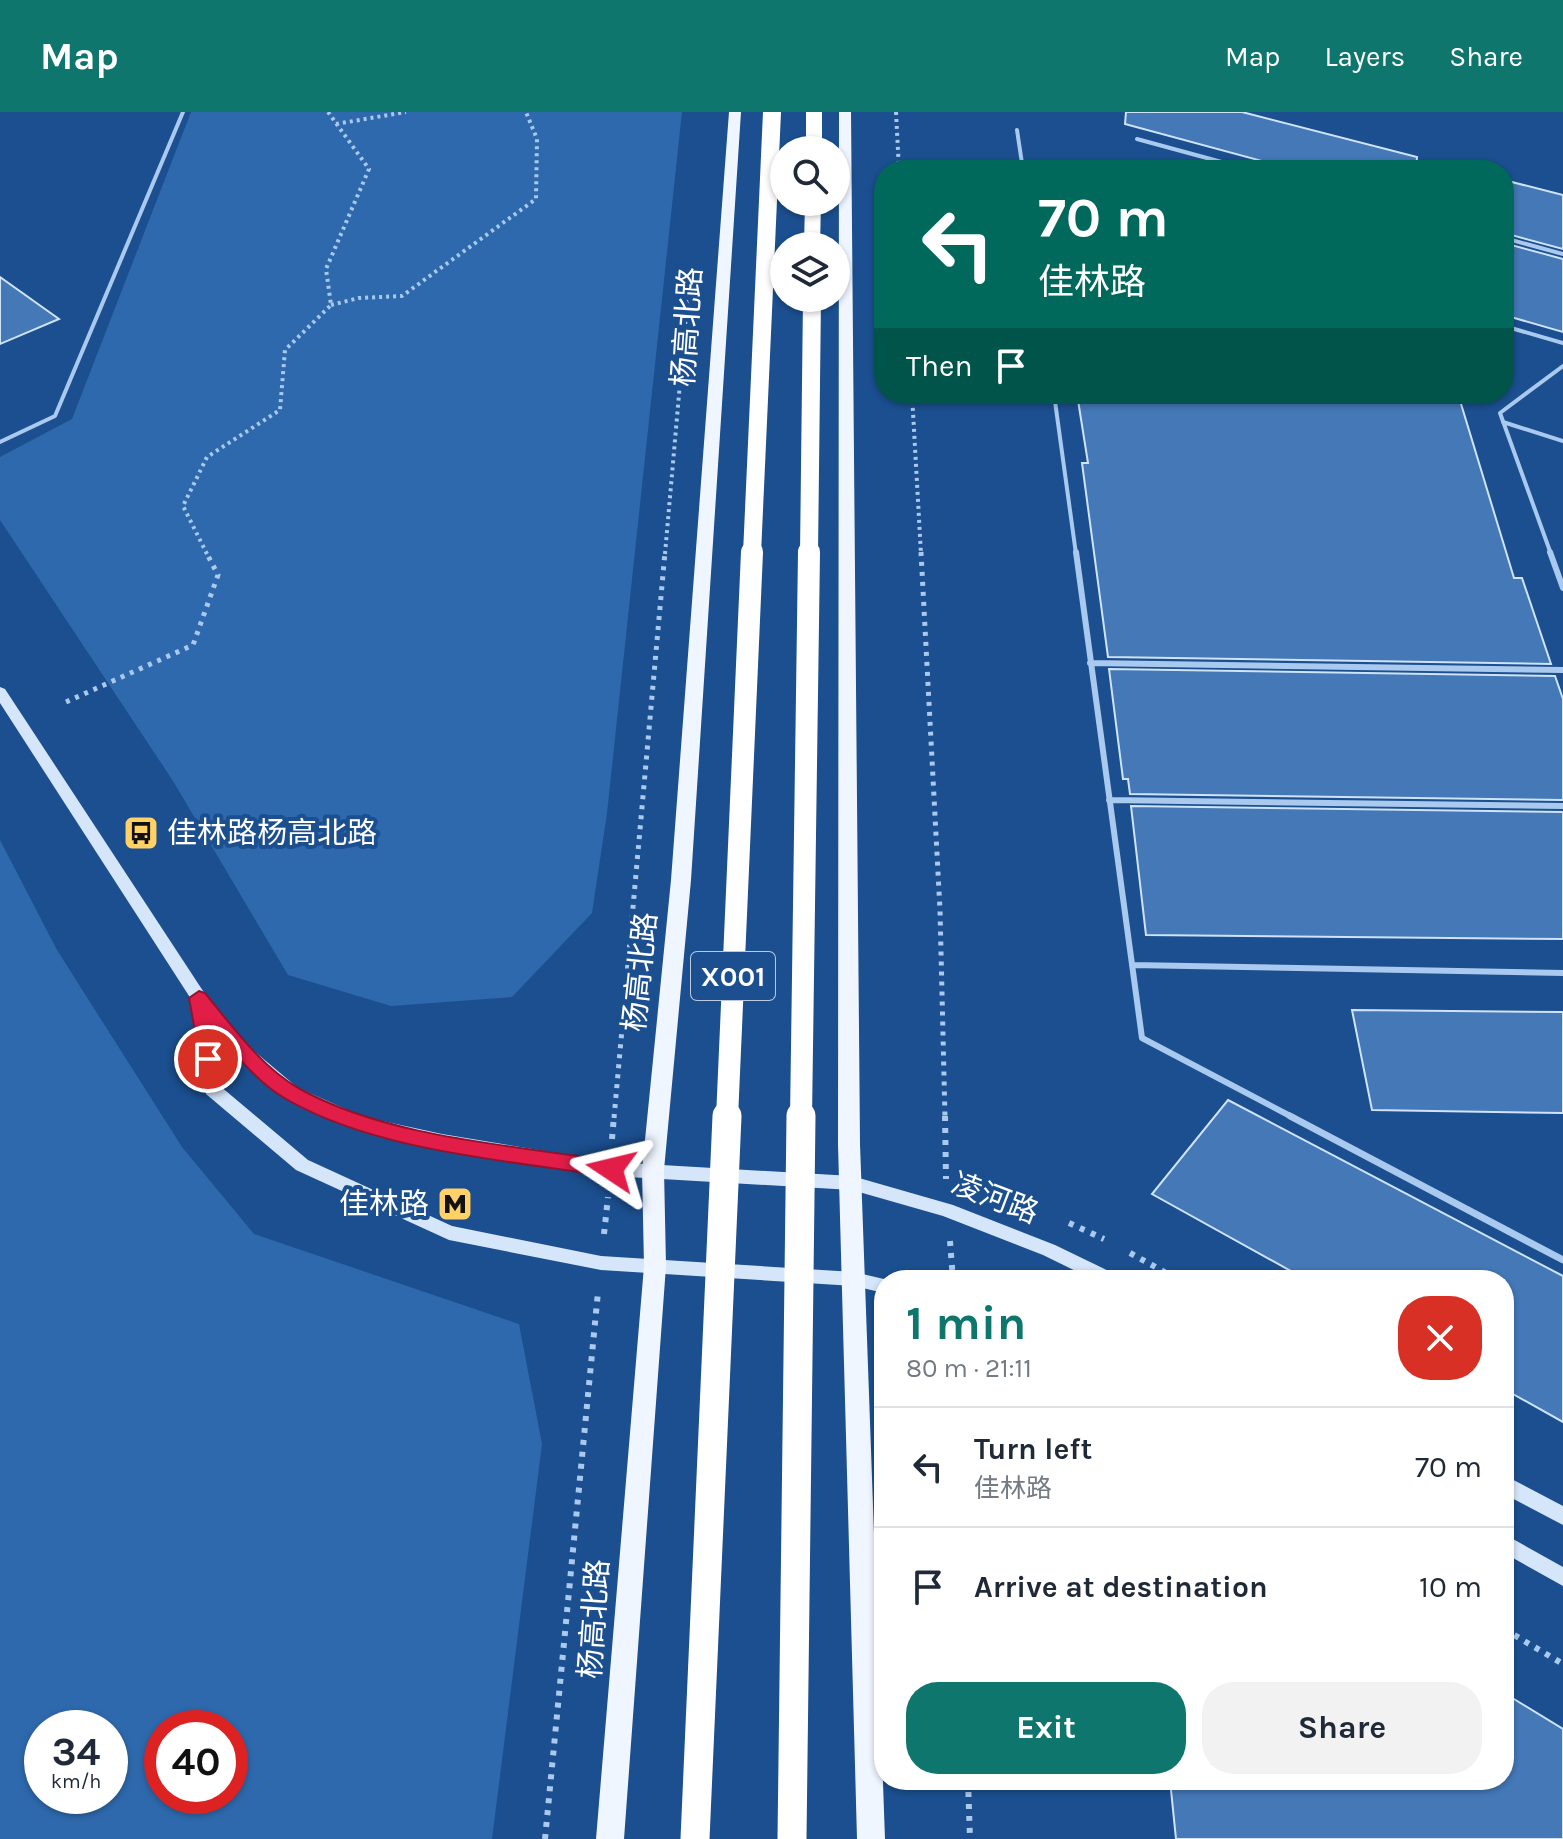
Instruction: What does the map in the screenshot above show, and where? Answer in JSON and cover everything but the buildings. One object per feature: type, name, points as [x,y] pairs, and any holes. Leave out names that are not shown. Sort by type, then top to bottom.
[{"type":"highway","name":"X001","points":[[695,1839],[772,112]]},
{"type":"highway","points":[[814,112],[814,136]]},
{"type":"highway","name":"X001","points":[[792,1839],[812,312]]},
{"type":"main road","name":"杨高北路","points":[[610,1839],[655,1266],[653,1170],[681,880],[735,112]]},
{"type":"main road","points":[[845,112],[852,1183],[871,1839]]},
{"type":"street","points":[[0,692],[199,998],[241,1049],[292,1093],[361,1123],[442,1141],[611,1169],[852,1183]]},
{"type":"street","points":[[199,998],[212,1089],[302,1165],[449,1233],[601,1263],[854,1279],[874,1284]]},
{"type":"street","name":"凌河路","points":[[852,1183],[947,1210],[1049,1250],[1090,1270]]},
{"type":"street","points":[[1514,1489],[1563,1516]]},
{"type":"street","points":[[1514,1549],[1563,1577]]},
{"type":"lane","points":[[0,442],[55,416],[183,112]]},
{"type":"lane","points":[[1017,130],[1022,160]]},
{"type":"lane","points":[[1137,139],[1214,160]]},
{"type":"lane","points":[[1514,241],[1563,254]]},
{"type":"lane","points":[[1514,329],[1563,343]]},
{"type":"lane","points":[[1514,403],[1563,366]]},
{"type":"lane","points":[[1055,404],[1142,1038],[1563,1260]]},
{"type":"lane","points":[[1512,404],[1500,413],[1563,588]]},
{"type":"lane","points":[[1503,422],[1563,441]]},
{"type":"lane","points":[[1090,663],[1563,670]]},
{"type":"lane","points":[[1109,800],[1563,806]]},
{"type":"lane","points":[[1132,965],[1563,973]]},
{"type":"path","points":[[328,112],[369,169],[326,269],[331,305]]},
{"type":"path","points":[[336,124],[406,112]]},
{"type":"path","points":[[66,702],[193,645],[218,575],[183,506],[207,457],[280,410],[285,350],[331,305],[359,298],[402,296],[536,199],[537,139],[526,112]]},
{"type":"path","points":[[896,112],[898,160]]},
{"type":"path","points":[[545,1839],[611,1169],[617,1067],[689,287]]},
{"type":"path","points":[[913,404],[940,910],[947,1210],[952,1270]]},
{"type":"path","points":[[1514,1635],[1563,1664]]},
{"type":"path","points":[[968,1790],[970,1839]]},
{"type":"shaded area","points":[[191,112],[682,112],[607,813],[592,913],[512,997],[391,1006],[288,975],[173,781],[0,520],[0,457],[72,419]]},
{"type":"shaded area","points":[[0,840],[57,950],[182,1147],[254,1234],[519,1324],[542,1444],[492,1839],[0,1839]]},
{"type":"place","name":"佳林路杨高北路","points":[[141,833]]},
{"type":"place","name":"佳林路","points":[[455,1204]]},
{"type":"route","points":[[208,1059],[199,998],[241,1049],[292,1093],[361,1123],[442,1141],[611,1169]]}]
